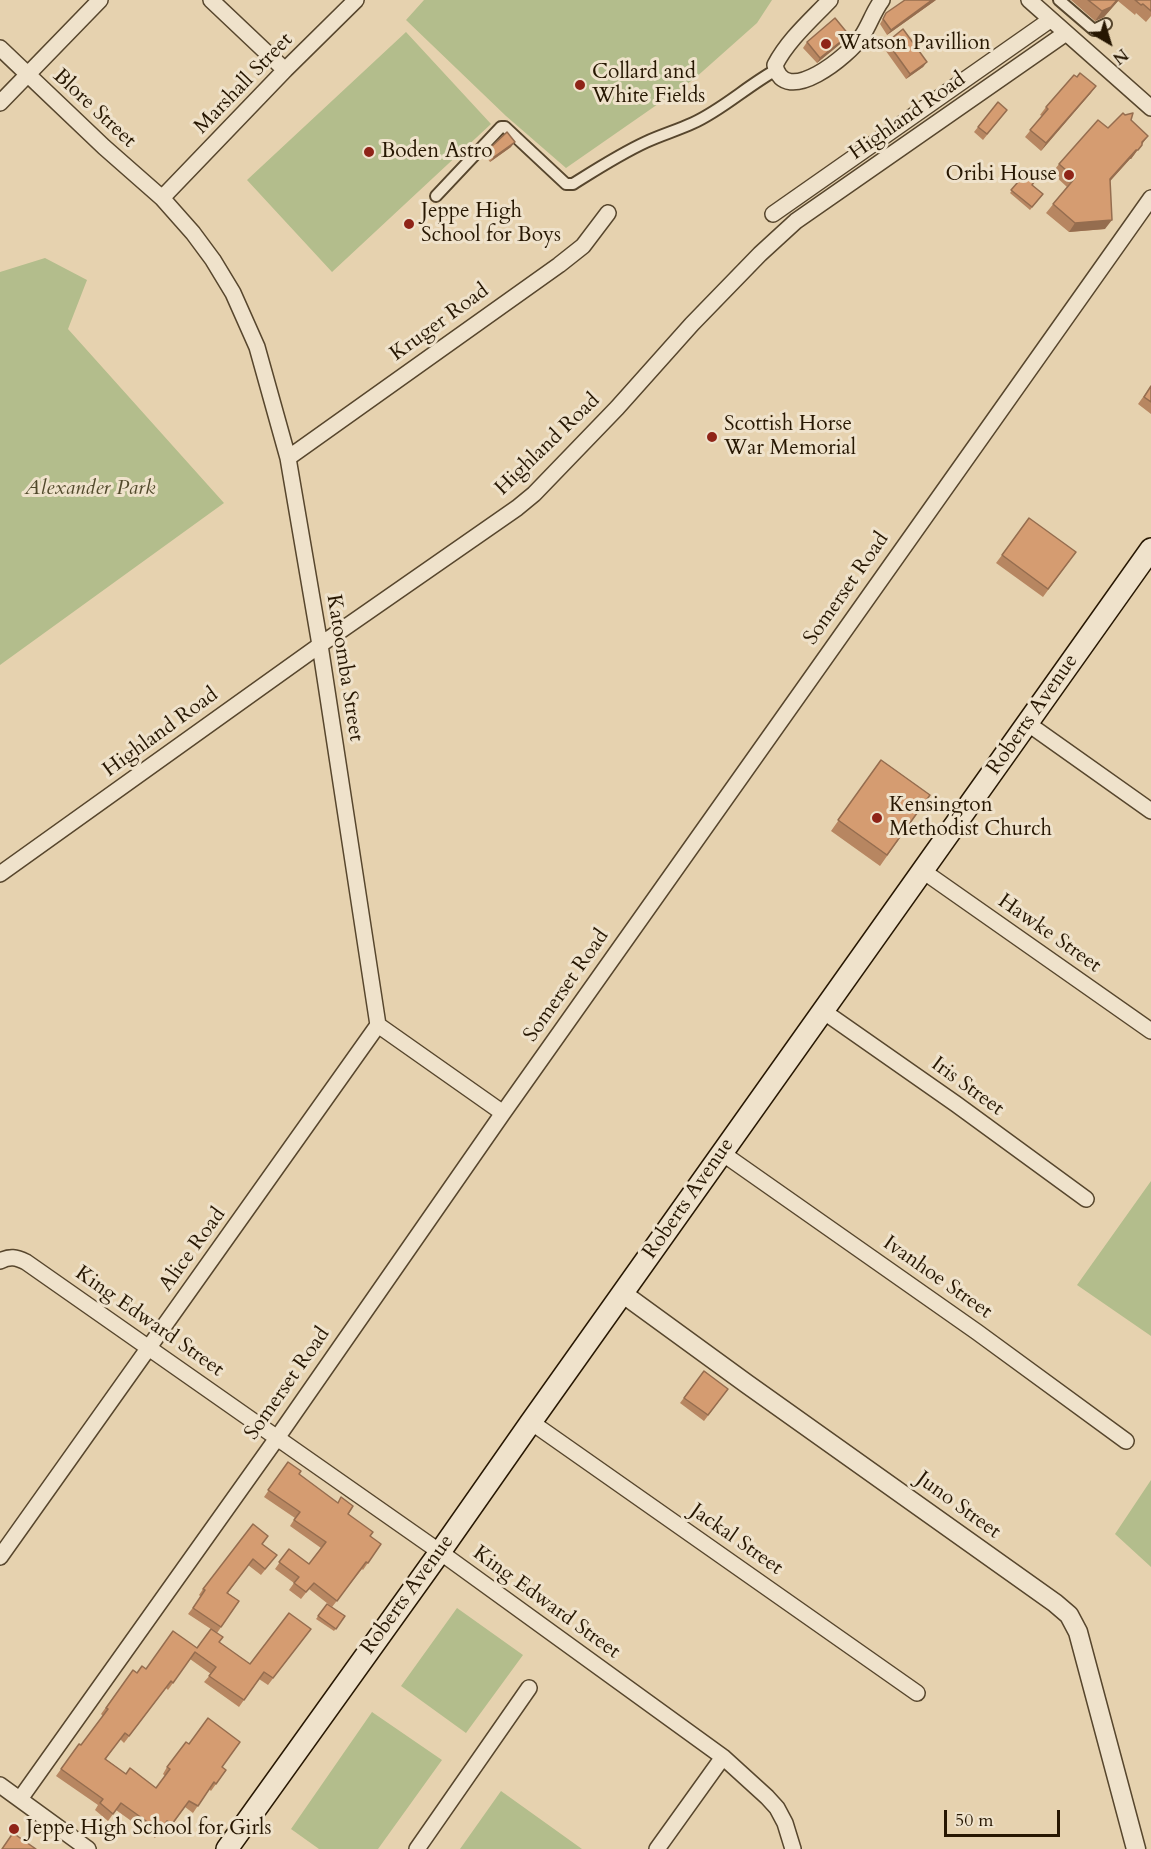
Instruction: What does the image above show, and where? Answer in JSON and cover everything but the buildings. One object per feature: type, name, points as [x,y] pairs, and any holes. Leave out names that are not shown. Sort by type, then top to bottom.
[{"type":"main road","name":"Roberts Avenue","points":[[227,1849],[1151,549]]},
{"type":"street","points":[[0,103],[100,0]]},
{"type":"street","points":[[211,0],[285,70]]},
{"type":"street","name":"Marshall Street","points":[[162,198],[356,0]]},
{"type":"street","points":[[830,0],[779,57],[775,65],[776,70],[779,76],[786,81],[803,80],[828,68],[845,55],[862,36],[882,0]]},
{"type":"street","points":[[1029,0],[1151,108]]},
{"type":"street","points":[[1059,0],[1094,30],[1106,24]]},
{"type":"street","name":"Highland Road","points":[[773,214],[1050,20]]},
{"type":"street","name":"Highland Road","points":[[0,874],[320,645],[517,508],[534,494],[760,254],[796,221],[1066,33]]},
{"type":"street","name":"Blore Street","points":[[0,48],[104,147],[162,198]]},
{"type":"street","points":[[436,196],[501,127],[505,127],[566,184],[573,184],[621,154],[694,123],[776,70]]},
{"type":"street","name":"Katoomba Street","points":[[162,198],[213,260],[244,315],[258,347],[288,458],[320,645],[378,1025]]},
{"type":"street","name":"Somerset Road","points":[[20,1799],[277,1438],[502,1113],[1151,198]]},
{"type":"street","name":"Kruger Road","points":[[288,458],[559,265],[583,246],[608,213]]},
{"type":"street","points":[[1027,723],[1151,811]]},
{"type":"street","name":"Hawke Street","points":[[923,871],[1151,1031]]},
{"type":"street","name":"Iris Street","points":[[823,1011],[1086,1199]]},
{"type":"street","points":[[378,1025],[502,1113]]},
{"type":"street","name":"Alice Road","points":[[0,1557],[257,1199],[378,1025]]},
{"type":"street","name":"Ivanhoe Street","points":[[722,1153],[977,1332],[1126,1441]]},
{"type":"street","name":"King Edward Street","points":[[4,1259],[16,1257],[26,1262],[149,1347],[440,1552],[723,1757],[777,1808],[785,1823],[793,1849]]},
{"type":"street","name":"Juno Street","points":[[622,1293],[1069,1615],[1078,1632],[1136,1849]]},
{"type":"street","name":"Jackal Street","points":[[531,1422],[917,1694]]},
{"type":"street","points":[[417,1849],[529,1688]]},
{"type":"street","points":[[657,1849],[723,1757]]},
{"type":"street","points":[[0,1785],[88,1849]]},
{"type":"green space","name":"Collard and White Fields","points":[[424,0],[772,0],[757,23],[694,79],[566,168],[506,116],[406,20]]},
{"type":"green space","name":"Boden Astro","points":[[406,32],[491,124],[332,272],[247,180]]},
{"type":"green space","name":"Alexander Park","points":[[45,258],[87,280],[68,329],[224,503],[0,665],[0,272]]},
{"type":"green space","points":[[1151,1181],[1151,1336],[1077,1285]]},
{"type":"green space","points":[[1151,1480],[1151,1567],[1115,1534]]},
{"type":"green space","points":[[457,1608],[523,1655],[466,1733],[401,1686]]},
{"type":"green space","points":[[372,1712],[442,1760],[378,1849],[319,1849],[291,1829]]},
{"type":"green space","points":[[501,1791],[582,1849],[460,1849]]},
{"type":"place","name":"Watson Pavillion","points":[[826,44]]},
{"type":"place","name":"Collard and White Fields","points":[[580,85]]},
{"type":"place","name":"Boden Astro","points":[[369,152]]},
{"type":"place","name":"Oribi House","points":[[1069,175]]},
{"type":"place","name":"Jeppe High School for Boys","points":[[409,224]]},
{"type":"place","name":"Scottish Horse War Memorial","points":[[712,437]]},
{"type":"place","name":"Kensington Methodist Church","points":[[877,818]]},
{"type":"place","name":"Jeppe High School for Girls","points":[[14,1829]]}]
